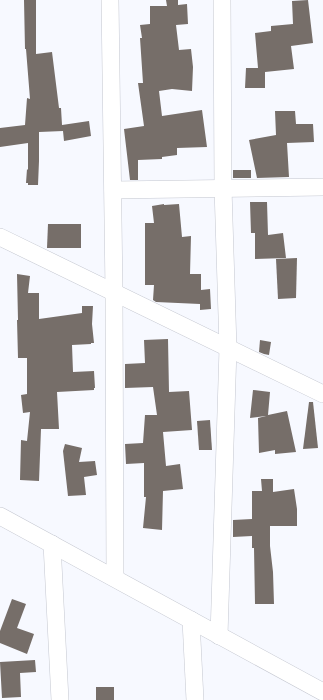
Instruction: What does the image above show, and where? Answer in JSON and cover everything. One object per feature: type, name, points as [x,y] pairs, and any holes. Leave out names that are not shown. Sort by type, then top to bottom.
[{"type":"street","points":[[110,0],[114,292],[115,578]]},
{"type":"street","points":[[219,636],[228,348],[223,188],[222,0]]},
{"type":"street","points":[[113,190],[323,187]]},
{"type":"street","points":[[0,237],[323,394]]},
{"type":"street","points":[[0,516],[323,692]]},
{"type":"street","points":[[52,544],[60,700]]},
{"type":"street","points":[[191,620],[195,700]]},
{"type":"building","points":[[24,0],[36,0],[36,54],[52,52],[59,108],[61,108],[62,125],[89,121],[91,136],[64,141],[63,131],[39,132],[38,185],[28,185],[28,183],[26,183],[27,169],[28,170],[28,143],[0,147],[0,128],[25,125],[27,98],[30,99],[25,49]]},
{"type":"building","points":[[166,0],[178,0],[178,5],[187,4],[188,24],[176,25],[179,50],[191,49],[193,67],[192,91],[172,89],[159,91],[162,116],[202,110],[207,147],[177,148],[177,155],[162,157],[162,159],[138,160],[138,180],[130,180],[124,129],[144,126],[138,83],[143,83],[140,38],[142,38],[140,25],[150,24],[150,6],[167,6]]},
{"type":"building","points":[[308,0],[313,43],[291,46],[294,69],[265,72],[265,88],[245,88],[246,68],[258,68],[255,33],[271,31],[271,26],[293,24],[292,1]]},
{"type":"building","points":[[275,111],[295,111],[296,124],[313,124],[314,142],[287,143],[289,177],[257,178],[249,140],[276,135]]},
{"type":"building","points":[[233,170],[251,170],[251,178],[233,178]]},
{"type":"building","points":[[250,202],[267,202],[268,235],[283,233],[286,258],[255,259],[255,233],[251,233]]},
{"type":"building","points":[[179,204],[182,237],[191,236],[190,274],[201,274],[201,290],[210,289],[211,309],[200,310],[200,304],[156,302],[153,300],[154,285],[145,285],[145,223],[154,223],[152,206]]},
{"type":"building","points":[[48,224],[81,224],[81,248],[47,248]]},
{"type":"building","points":[[297,258],[296,298],[278,299],[276,259]]},
{"type":"building","points":[[17,274],[30,276],[28,293],[39,293],[39,319],[82,313],[82,306],[93,306],[92,324],[94,343],[72,345],[73,372],[94,371],[95,388],[94,390],[57,392],[59,429],[41,429],[39,481],[20,480],[21,440],[27,441],[30,412],[23,413],[21,395],[27,394],[27,358],[18,358]]},
{"type":"building","points":[[168,339],[169,392],[189,391],[192,430],[163,432],[166,466],[180,464],[183,489],[163,491],[162,530],[143,528],[146,497],[144,497],[144,463],[126,464],[125,444],[143,443],[145,415],[157,415],[153,387],[125,388],[125,364],[145,363],[144,340]]},
{"type":"building","points":[[260,340],[271,342],[269,355],[259,352]]},
{"type":"building","points":[[253,390],[270,392],[268,415],[287,411],[296,452],[275,454],[275,450],[259,453],[258,418],[266,416],[250,418]]},
{"type":"building","points":[[309,402],[313,402],[318,448],[303,449]]},
{"type":"building","points":[[210,420],[212,450],[199,450],[197,421]]},
{"type":"building","points":[[65,444],[82,448],[79,462],[95,461],[97,475],[84,477],[86,495],[68,496],[63,451]]},
{"type":"building","points":[[261,479],[273,479],[273,492],[294,489],[297,509],[297,526],[270,526],[274,604],[255,604],[254,548],[252,548],[252,536],[233,537],[233,520],[252,519],[252,491],[262,491]]},
{"type":"building","points":[[12,599],[26,604],[17,628],[34,634],[27,654],[0,643],[0,631]]},
{"type":"building","points":[[35,660],[36,672],[20,673],[21,697],[2,698],[0,662]]},
{"type":"building","points":[[96,687],[114,687],[114,700],[96,700]]}]
